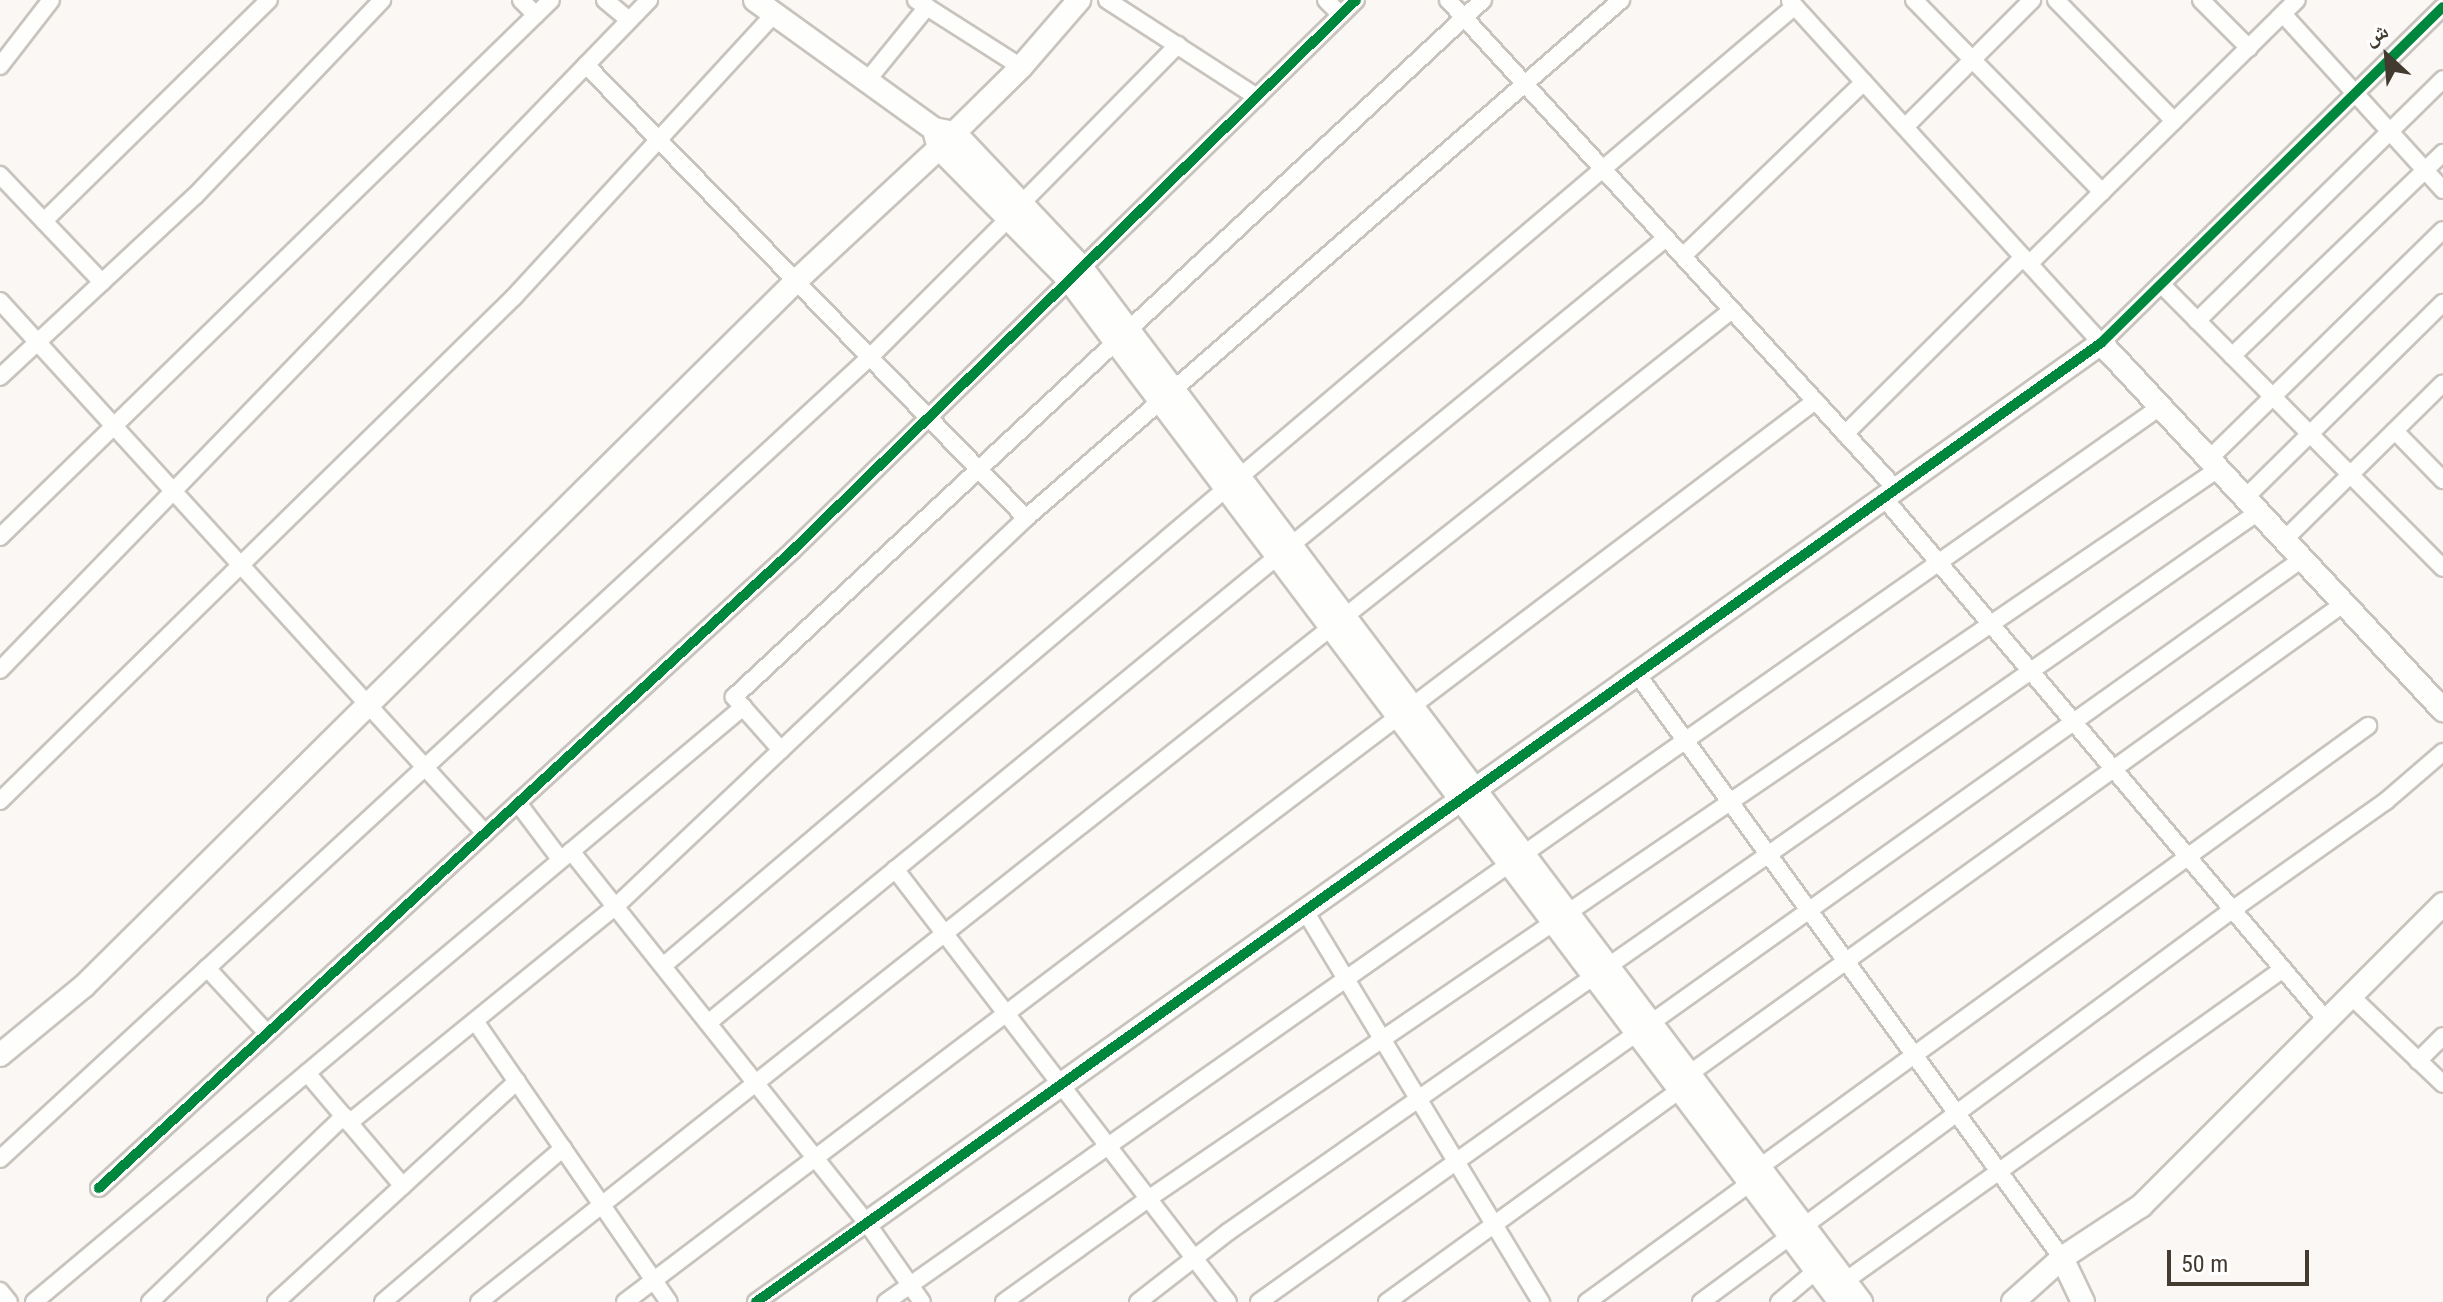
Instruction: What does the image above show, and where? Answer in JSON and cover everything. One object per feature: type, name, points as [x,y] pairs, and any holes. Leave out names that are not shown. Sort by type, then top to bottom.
[{"type":"street","points":[[0,66],[51,0]]},
{"type":"street","points":[[44,221],[269,0]]},
{"type":"street","points":[[0,377],[195,196],[382,0]]},
{"type":"street","points":[[521,0],[536,15]]},
{"type":"street","points":[[0,537],[551,0]]},
{"type":"street","points":[[605,0],[629,20]]},
{"type":"street","points":[[0,670],[649,0]]},
{"type":"street","points":[[755,0],[943,137],[1076,274],[1687,1081],[1752,1176],[1842,1292],[1861,1302]]},
{"type":"street","points":[[0,1055],[84,986],[796,281],[943,137],[1021,67],[1079,0]]},
{"type":"street","points":[[1107,0],[1257,97]]},
{"type":"street","points":[[1326,0],[1341,15]]},
{"type":"street","points":[[99,1188],[793,550],[1356,0]]},
{"type":"street","points":[[1448,0],[1845,434],[1939,563],[2326,1020]]},
{"type":"street","points":[[781,750],[734,697],[1483,0]]},
{"type":"street","points":[[150,1302],[346,1120],[475,1021],[615,907],[1026,518],[1621,0]]},
{"type":"street","points":[[1914,0],[2102,192]]},
{"type":"street","points":[[1905,127],[2032,0]]},
{"type":"street","points":[[2056,0],[2174,121]]},
{"type":"street","points":[[2201,0],[2249,48]]},
{"type":"street","points":[[1845,434],[2102,192],[2297,0]]},
{"type":"street","points":[[663,966],[1603,169],[1792,3],[2101,343],[2443,710]]},
{"type":"street","points":[[866,82],[929,4],[1021,67]]},
{"type":"street","points":[[756,1302],[2101,343],[2443,7]]},
{"type":"street","points":[[0,801],[514,297],[774,14]]},
{"type":"street","points":[[2283,14],[2443,190]]},
{"type":"street","points":[[0,1159],[870,357],[1178,45]]},
{"type":"street","points":[[586,65],[1026,518]]},
{"type":"street","points":[[2197,321],[2443,79]]},
{"type":"street","points":[[1683,256],[1864,82]]},
{"type":"street","points":[[2232,356],[2443,153]]},
{"type":"street","points":[[0,175],[102,282]]},
{"type":"street","points":[[1004,1302],[1148,1199],[1991,624],[2213,464],[2273,396],[2443,230]]},
{"type":"street","points":[[708,1023],[1666,238]]},
{"type":"street","points":[[2161,284],[2443,568]]},
{"type":"street","points":[[0,301],[485,833]]},
{"type":"street","points":[[1138,1302],[1194,1258],[1419,1099],[2031,671],[2251,505],[2310,434],[2443,303]]},
{"type":"street","points":[[479,1302],[1732,310]]},
{"type":"street","points":[[2284,540],[2443,383]]},
{"type":"street","points":[[625,1302],[1815,401]]},
{"type":"street","points":[[886,1302],[2160,407]]},
{"type":"street","points":[[2395,431],[2440,471]]},
{"type":"street","points":[[1259,1302],[2302,559]]},
{"type":"street","points":[[1387,1302],[1846,961],[2343,604]]},
{"type":"street","points":[[1637,674],[2062,1258],[2083,1302]]},
{"type":"street","points":[[34,1302],[743,707]]},
{"type":"street","points":[[1587,1302],[1914,1055],[2368,726]]},
{"type":"street","points":[[1701,1302],[2232,910],[2386,801],[2443,752]]},
{"type":"street","points":[[518,803],[615,907],[663,966],[867,1223],[922,1302]]},
{"type":"street","points":[[895,869],[1228,1302]]},
{"type":"street","points":[[2013,1302],[2062,1258],[2141,1206],[2443,904]]},
{"type":"street","points":[[1305,911],[1541,1302]]},
{"type":"street","points":[[207,968],[267,1033]]},
{"type":"street","points":[[1842,1292],[1999,1172],[2283,969]]},
{"type":"street","points":[[2351,996],[2443,1084]]},
{"type":"street","points":[[475,1021],[669,1302]]},
{"type":"street","points":[[2418,1061],[2443,1036]]},
{"type":"street","points":[[307,1073],[403,1186]]},
{"type":"street","points":[[276,1302],[517,1081]]},
{"type":"street","points":[[383,1302],[563,1148]]},
{"type":"street","points":[[1779,1302],[1822,1265]]},
{"type":"street","points":[[0,1291],[9,1302]]},
{"type":"cycle path","points":[[99,1188],[793,550],[1356,0]]},
{"type":"cycle path","points":[[756,1302],[2101,343],[2443,7]]}]
